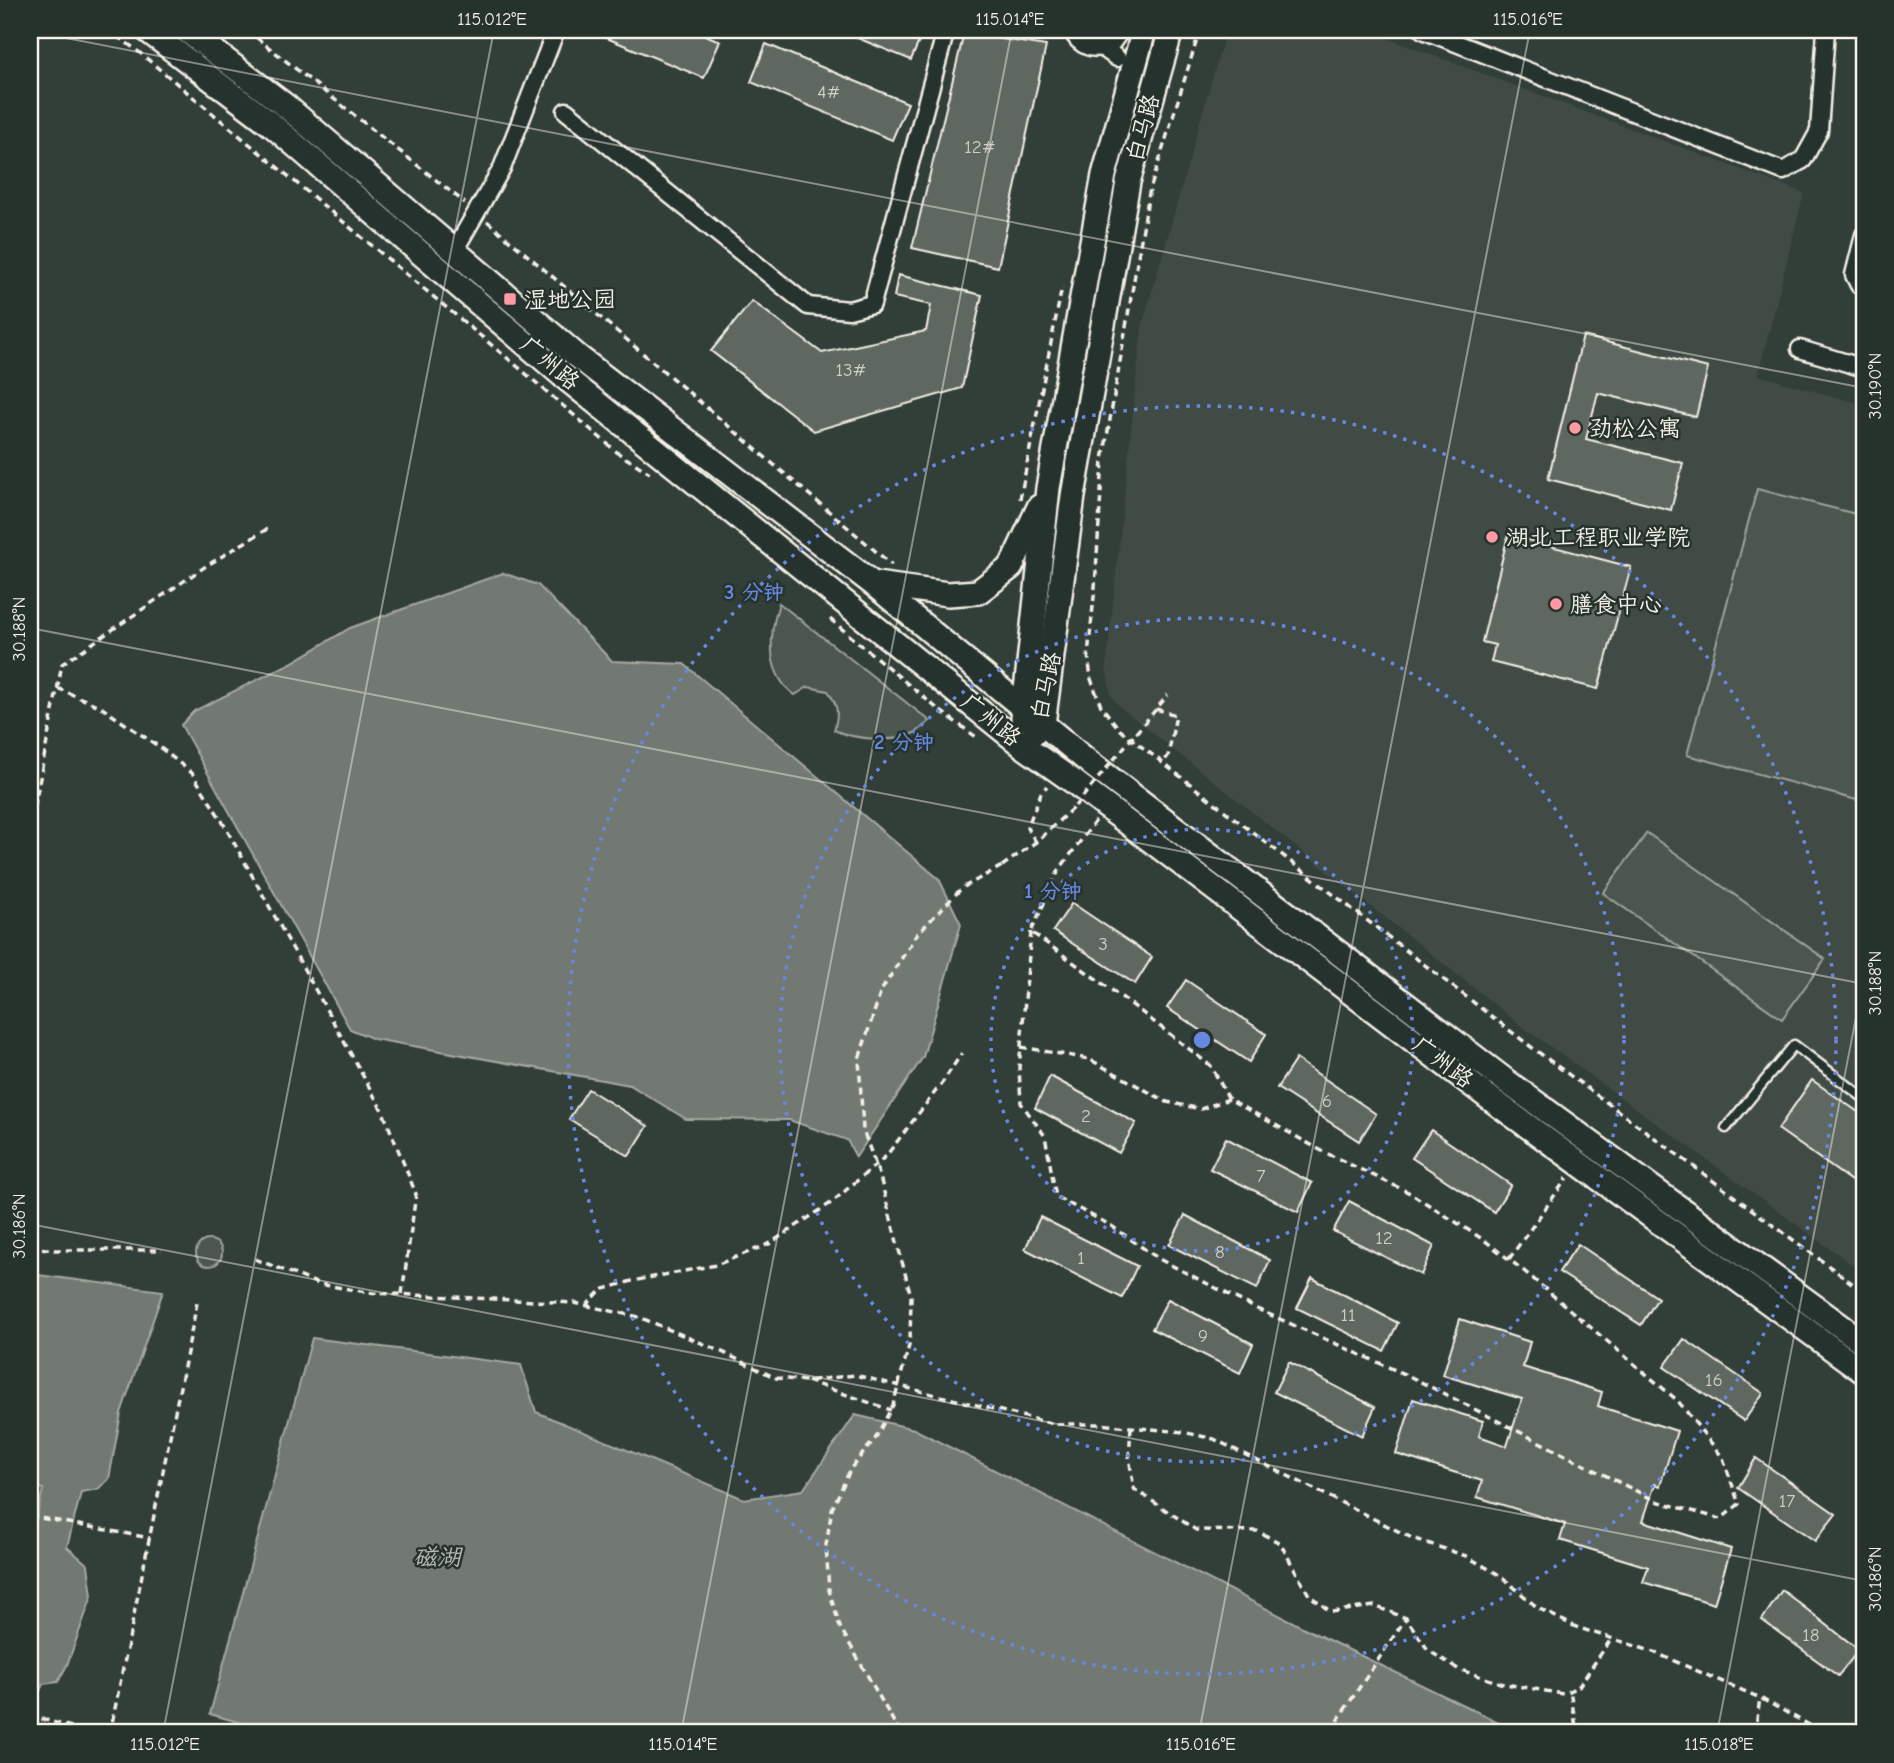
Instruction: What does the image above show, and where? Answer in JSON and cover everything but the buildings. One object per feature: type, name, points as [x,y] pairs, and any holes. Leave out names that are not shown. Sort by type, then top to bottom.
[{"type":"main road","name":"广州路","points":[[147,30],[272,125],[562,375],[1023,746],[1492,1100],[1864,1372]]},
{"type":"main road","name":"广州路","points":[[186,30],[287,107],[577,356],[872,583],[1090,763],[1506,1081],[1864,1343]]},
{"type":"main road","name":"白马路","points":[[1023,746],[1023,709],[1048,488],[1104,175],[1144,30]]},
{"type":"main road","name":"白马路","points":[[1023,746],[1044,724],[1073,496],[1126,196],[1171,30]]},
{"type":"main road","points":[[872,583],[948,594],[978,592],[1011,567],[1048,488]]},
{"type":"street","points":[[454,251],[502,168],[556,30]]},
{"type":"street","points":[[566,111],[808,306],[849,310],[872,304],[946,30]]},
{"type":"street","points":[[1072,30],[1079,42],[1086,47],[1103,48],[1118,58]]},
{"type":"street","points":[[1103,48],[1116,38],[1121,30]]},
{"type":"street","points":[[1423,30],[1783,171],[1803,160],[1819,131],[1826,30]]},
{"type":"street","points":[[1864,235],[1854,275],[1859,285],[1864,287]]},
{"type":"street","points":[[1800,349],[1864,368]]},
{"type":"lane","points":[[1726,1128],[1794,1045],[1864,1098]]},
{"type":"path","points":[[247,30],[477,212],[895,568]]},
{"type":"path","points":[[1200,30],[1149,193],[1104,460],[1096,587],[1088,656],[1091,679],[1101,706],[1119,730],[1530,1046],[1864,1292]]},
{"type":"path","points":[[30,830],[62,664],[206,566],[267,529]]},
{"type":"path","points":[[58,688],[99,706],[159,746],[192,773],[222,821],[383,1112],[403,1158],[416,1194],[402,1294]]},
{"type":"path","points":[[900,1733],[841,1627],[829,1590],[826,1545],[832,1510],[851,1468],[875,1438],[891,1410],[910,1342],[911,1296],[880,1177],[863,1130],[859,1059],[881,991],[917,934],[962,888],[1002,866],[1036,842],[1075,806],[1168,695]]},
{"type":"path","points":[[1156,709],[1176,715],[1168,756],[1163,764]]},
{"type":"path","points":[[1036,842],[1027,828],[1041,793],[1047,786]]},
{"type":"path","points":[[1031,932],[1211,1066],[1229,1099],[1322,1152],[1410,1193],[1509,1259],[1678,1401],[1723,1458],[1739,1504],[1721,1519],[1656,1501],[1411,1377],[1257,1309],[1159,1259],[1110,1225],[1056,1197],[1045,1136],[1021,1102],[1019,1068],[1031,932],[1059,870],[1106,808]]},
{"type":"path","points":[[1021,1047],[1089,1059],[1167,1102],[1201,1109],[1229,1099]]},
{"type":"path","points":[[586,1306],[601,1290],[716,1265],[769,1244],[831,1203],[886,1156],[962,1053]]},
{"type":"path","points":[[1509,1259],[1567,1178]]},
{"type":"path","points":[[30,1247],[54,1250],[163,1250]]},
{"type":"path","points":[[255,1259],[319,1284],[373,1293],[574,1303],[639,1317],[776,1378],[806,1381],[855,1375],[1054,1424],[1131,1427],[1184,1432],[1214,1439],[1412,1538],[1466,1556],[1501,1576],[1538,1608],[1576,1627],[1651,1651],[1760,1698],[1824,1733]]},
{"type":"path","points":[[110,1733],[198,1298]]},
{"type":"path","points":[[806,1381],[891,1410]]},
{"type":"path","points":[[1131,1427],[1129,1457],[1134,1489],[1196,1530],[1257,1531],[1280,1543],[1309,1595],[1331,1612],[1374,1606],[1406,1618],[1428,1650],[1458,1669],[1500,1683],[1563,1694],[1579,1686],[1611,1639]]},
{"type":"path","points":[[30,1516],[150,1538]]},
{"type":"path","points":[[1337,1733],[1337,1721],[1406,1618]]},
{"type":"path","points":[[1568,1733],[1576,1727],[1570,1690]]},
{"type":"path","points":[[1755,1733],[1760,1698]]},
{"type":"path","points":[[30,1716],[95,1733]]},
{"type":"shaded area","name":"湖北工程职业学院","points":[[1226,30],[1365,30],[1804,193],[1758,375],[1864,405],[1864,1273],[1523,1027],[1120,707],[1111,695],[1106,669],[1142,327]]},
{"type":"shaded area","points":[[1757,489],[1864,516],[1864,802],[1687,755]]},
{"type":"shaded area","points":[[779,603],[930,721],[915,733],[884,739],[862,738],[834,730],[837,710],[828,691],[808,687],[795,695],[778,676],[772,653],[772,640]]},
{"type":"shaded area","points":[[1647,833],[1825,959],[1782,1019],[1603,893]]},
{"type":"shaded area","points":[[209,1240],[218,1244],[222,1253],[218,1262],[209,1266],[200,1262],[196,1253],[200,1244]]},
{"type":"water","points":[[503,573],[538,585],[612,661],[684,664],[939,879],[961,924],[923,1057],[856,1157],[847,1140],[789,1120],[686,1119],[630,1085],[374,1039],[350,1029],[181,725],[194,711],[291,663],[350,628]]},
{"type":"water","points":[[30,1274],[163,1291],[121,1413],[109,1479],[98,1489],[81,1492],[67,1547],[88,1565],[92,1596],[67,1665],[58,1682],[43,1684],[33,1706],[30,1705],[30,1545],[43,1489],[30,1484]]},
{"type":"water","name":"磁湖","points":[[312,1338],[521,1365],[536,1412],[744,1499],[803,1490],[855,1415],[914,1429],[1316,1634],[1521,1733],[276,1733],[210,1714]]},
{"type":"place","name":"湿地公园","points":[[510,299]]},
{"type":"place","name":"劲松公寓","points":[[1575,428]]},
{"type":"place","name":"湖北工程职业学院","points":[[1492,537]]},
{"type":"place","name":"膳食中心","points":[[1556,604]]}]
